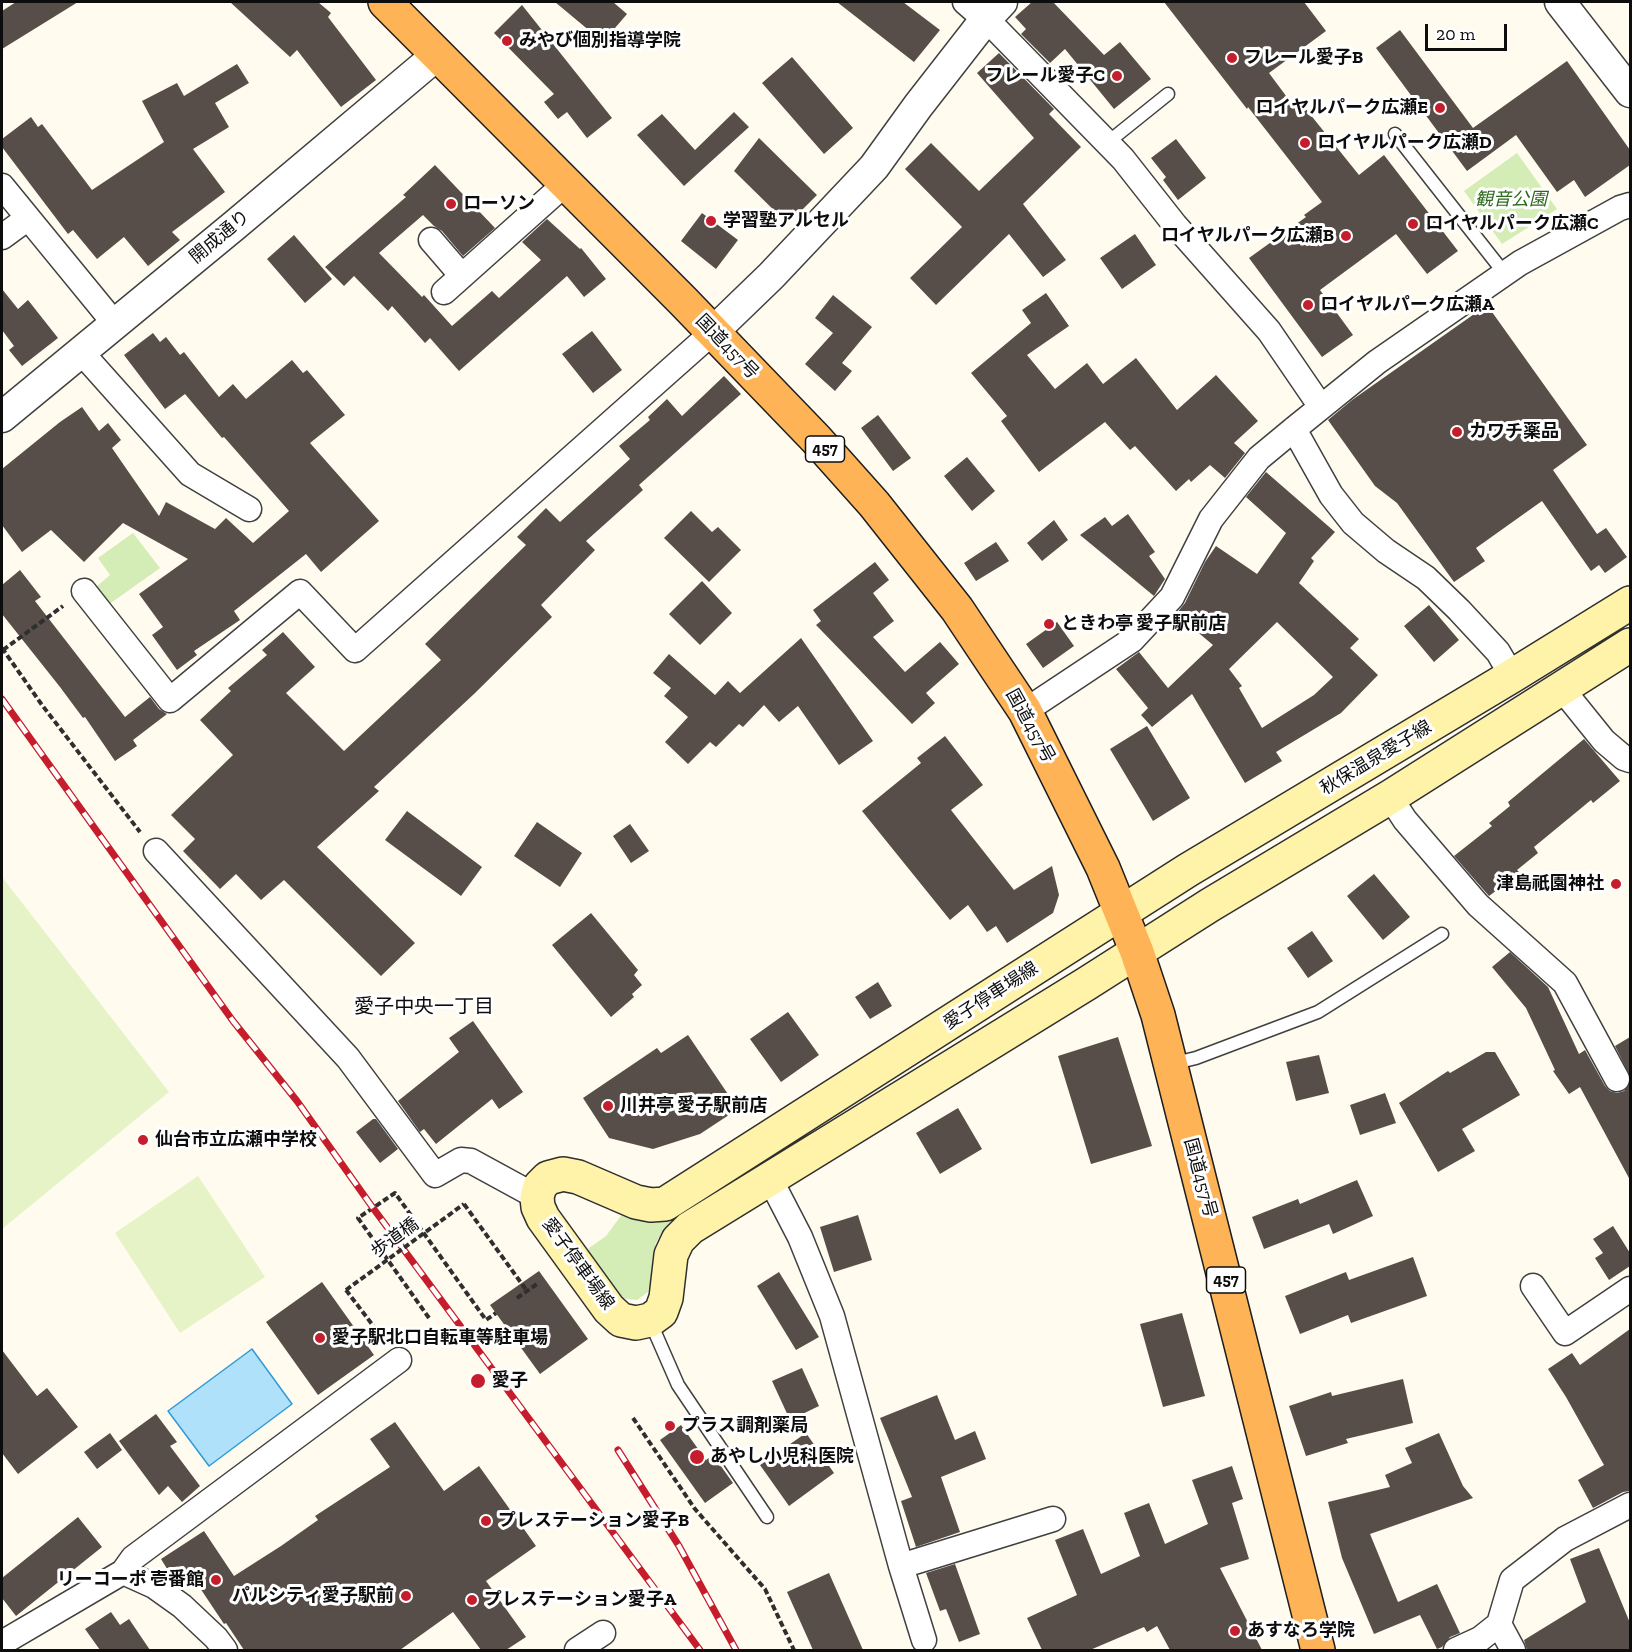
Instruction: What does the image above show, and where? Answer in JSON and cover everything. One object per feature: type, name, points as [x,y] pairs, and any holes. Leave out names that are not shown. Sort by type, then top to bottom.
[{"type":"highway","name":"国道457号","points":[[385,2],[713,332],[816,439],[874,504],[957,609],[1025,711],[1103,868],[1137,952],[1158,1016],[1318,1650]]},
{"type":"main road","name":"秋保温泉愛子線","points":[[1122,912],[1630,603]]},
{"type":"main road","points":[[650,1320],[661,1312],[666,1298],[671,1255],[678,1240],[690,1228],[1210,905],[1390,797],[1630,645]]},
{"type":"main road","name":"愛子停車場線","points":[[650,1320],[636,1323],[621,1320],[609,1309],[543,1218],[538,1208],[537,1197],[540,1186],[548,1178],[563,1174],[578,1177],[636,1202],[651,1205],[665,1204],[1122,912]]},
{"type":"street","points":[[1560,2],[1630,92]]},
{"type":"street","points":[[84,591],[170,700],[300,592],[355,650],[713,332],[771,276],[874,167],[984,8],[1123,159],[1175,225],[1269,331],[1321,407]]},
{"type":"street","name":"開成通り","points":[[2,417],[387,99],[437,55]]},
{"type":"street","points":[[444,292],[566,184]]},
{"type":"street","points":[[2,186],[115,324]]},
{"type":"street","points":[[1025,711],[1132,640],[1172,597],[1211,519],[1259,458],[1377,362],[1520,263],[1620,208],[1630,205]]},
{"type":"street","points":[[2,237],[28,218]]},
{"type":"street","points":[[431,240],[462,276]]},
{"type":"street","points":[[81,352],[190,474],[249,509]]},
{"type":"street","points":[[1294,429],[1331,495],[1353,523],[1386,551],[1426,578],[1443,594],[1498,652],[1512,676]]},
{"type":"street","points":[[1562,689],[1604,741],[1624,758],[1630,760]]},
{"type":"street","points":[[1390,797],[1405,820],[1478,905],[1565,983],[1617,1079]]},
{"type":"street","points":[[156,851],[348,1058],[435,1175],[461,1160],[471,1161],[537,1197]]},
{"type":"street","points":[[770,1179],[800,1237],[832,1316],[901,1566],[924,1640]]},
{"type":"street","points":[[1533,1286],[1565,1333],[1630,1289]]},
{"type":"street","points":[[2,1643],[123,1572],[133,1558],[399,1359]]},
{"type":"street","points":[[1456,1650],[1480,1639],[1499,1624],[1512,1580],[1565,1539],[1630,1505]]},
{"type":"street","points":[[901,1566],[1053,1520]]},
{"type":"street","points":[[123,1572],[154,1586],[182,1606],[216,1638],[225,1650]]},
{"type":"street","points":[[1499,1624],[1513,1650]]},
{"type":"street","points":[[577,1650],[603,1632]]},
{"type":"lane","points":[[1107,143],[1168,94]]},
{"type":"lane","points":[[1395,134],[1505,274]]},
{"type":"lane","points":[[1170,1064],[1196,1058],[1318,1012],[1442,934]]},
{"type":"lane","points":[[650,1320],[678,1385],[767,1517]]},
{"type":"path","points":[[84,591],[2,649],[42,705],[156,851]]},
{"type":"path","points":[[429,1318],[358,1218],[395,1193],[486,1320],[496,1313]]},
{"type":"path","name":"歩道橋","points":[[399,1359],[346,1290],[464,1204],[527,1291]]},
{"type":"path","points":[[517,1298],[537,1284]]},
{"type":"path","points":[[633,1418],[695,1509],[765,1589],[794,1650]]},
{"type":"green space","name":"観音公園","points":[[1517,153],[1557,209],[1502,244],[1464,191]]},
{"type":"green space","points":[[133,533],[160,568],[108,605],[96,587],[110,575],[98,558]]},
{"type":"green space","points":[[2,877],[169,1092],[2,1229]]},
{"type":"green space","points":[[198,1176],[265,1277],[180,1333],[115,1233]]},
{"type":"green space","points":[[623,1213],[648,1223],[667,1219],[670,1222],[656,1242],[648,1292],[637,1300],[621,1298],[588,1254],[589,1248],[606,1236]]},
{"type":"water","points":[[252,1349],[292,1404],[209,1466],[168,1411]]},
{"type":"building","points":[[16,2],[78,2],[2,49],[2,11]]},
{"type":"building","points":[[230,2],[318,2],[331,13],[328,17],[376,80],[341,107],[297,50],[290,57]]},
{"type":"building","points":[[555,2],[613,2],[627,14],[603,42]]},
{"type":"building","points":[[837,2],[903,2],[940,30],[914,62]]},
{"type":"building","points":[[1032,2],[1053,2],[1104,55],[1120,42],[1151,79],[1114,109],[1065,49],[1050,63],[1021,34],[1026,29],[1015,17]]},
{"type":"building","points":[[1164,2],[1304,2],[1326,31],[1269,73],[1295,108],[1301,103],[1359,175],[1384,155],[1458,251],[1427,274],[1396,234],[1320,290],[1353,335],[1322,357],[1249,258],[1306,217],[1304,215],[1322,202]]},
{"type":"building","points":[[522,5],[612,118],[587,138],[567,112],[558,119],[544,102],[554,94],[494,33]]},
{"type":"building","points":[[1400,30],[1473,128],[1567,61],[1630,150],[1630,165],[1585,197],[1574,180],[1557,192],[1516,135],[1467,171],[1376,48]]},
{"type":"building","points":[[999,53],[1054,109],[1049,114],[1081,147],[1023,204],[1066,260],[1043,277],[1009,234],[936,305],[910,278],[962,227],[905,169],[931,143],[979,191],[1034,138],[977,73]]},
{"type":"building","points":[[792,57],[853,128],[824,154],[762,83]]},
{"type":"building","points":[[237,64],[249,83],[215,103],[229,127],[193,149],[225,192],[172,232],[180,240],[148,266],[124,237],[97,259],[73,230],[68,234],[2,147],[2,139],[31,117],[38,127],[42,124],[92,190],[164,142],[142,101],[177,83],[184,96]]},
{"type":"building","points":[[734,112],[749,127],[684,186],[637,135],[662,114],[695,150]]},
{"type":"building","points":[[759,138],[817,195],[788,224],[734,171]]},
{"type":"building","points":[[1176,139],[1206,178],[1178,200],[1163,180],[1166,177],[1151,158]]},
{"type":"building","points":[[435,165],[495,228],[463,256],[442,231],[423,215],[379,253],[422,297],[424,295],[452,326],[492,291],[499,298],[541,260],[522,242],[547,219],[581,248],[606,279],[584,297],[567,276],[459,371],[430,338],[425,343],[392,306],[388,311],[354,276],[344,286],[325,267],[406,197],[403,195]]},
{"type":"building","points":[[702,213],[738,240],[716,269],[681,241]]},
{"type":"building","points":[[1135,234],[1156,265],[1122,289],[1100,258]]},
{"type":"building","points":[[294,235],[332,279],[305,303],[267,259]]},
{"type":"building","points":[[2,289],[18,309],[28,300],[58,338],[22,366],[9,350],[14,346],[2,330]]},
{"type":"building","points":[[1046,293],[1069,326],[1027,355],[1055,389],[1087,363],[1103,384],[1136,358],[1177,410],[1216,375],[1258,421],[1234,443],[1245,453],[1225,478],[1210,465],[1191,482],[1189,479],[1176,491],[1135,446],[1130,450],[1105,422],[1039,472],[1001,421],[1007,416],[971,373],[1031,323],[1022,310]]},
{"type":"building","points":[[833,295],[872,327],[842,363],[852,371],[835,391],[805,364],[833,333],[815,318]]},
{"type":"building","name":"カワチ薬品","points":[[1487,305],[1587,445],[1553,470],[1597,534],[1606,528],[1627,557],[1605,573],[1599,565],[1591,571],[1542,501],[1476,548],[1485,561],[1454,582],[1397,503],[1375,486],[1328,420],[1352,400]]},
{"type":"building","points":[[592,331],[622,370],[593,393],[562,354]]},
{"type":"building","points":[[153,333],[160,342],[166,337],[180,355],[184,352],[219,397],[233,384],[246,399],[292,360],[303,373],[307,370],[345,415],[310,443],[379,521],[321,572],[306,554],[234,611],[240,620],[194,651],[197,655],[177,670],[152,635],[163,627],[139,594],[188,559],[123,523],[84,562],[51,530],[22,552],[2,525],[2,469],[82,407],[99,431],[108,423],[121,440],[112,448],[159,516],[166,502],[215,529],[226,518],[253,543],[289,511],[185,394],[165,409],[124,355]]},
{"type":"building","points":[[724,376],[741,394],[639,485],[643,490],[586,541],[595,550],[541,605],[552,617],[474,694],[374,787],[379,791],[317,847],[415,943],[381,976],[284,880],[261,900],[236,874],[220,889],[183,851],[195,839],[171,815],[233,755],[200,720],[231,691],[228,688],[267,655],[262,650],[283,632],[315,667],[286,693],[344,751],[441,660],[425,644],[526,545],[517,537],[546,508],[560,522],[630,459],[619,446],[650,420],[648,417],[667,399],[682,416]]},
{"type":"building","points":[[878,415],[911,458],[893,471],[861,428]]},
{"type":"building","points":[[967,457],[995,491],[972,511],[944,476]]},
{"type":"building","points":[[1266,472],[1335,532],[1311,558],[1314,561],[1299,583],[1359,639],[1350,648],[1378,675],[1341,713],[1276,752],[1282,761],[1245,783],[1192,694],[1152,727],[1141,715],[1148,708],[1116,669],[1139,652],[1168,688],[1213,645],[1176,614],[1185,603],[1205,562],[1216,546],[1257,574],[1286,533],[1246,497]],"holes":[[[1277,622],[1333,677],[1314,695],[1262,728],[1239,688],[1242,686],[1229,669]]]},
{"type":"building","points":[[691,511],[712,532],[718,527],[741,550],[709,582],[664,538]]},
{"type":"building","points":[[1128,514],[1155,552],[1149,556],[1165,579],[1154,596],[1080,535],[1105,517],[1112,526]]},
{"type":"building","points":[[1054,520],[1068,540],[1042,561],[1027,543]]},
{"type":"building","points":[[996,542],[1009,561],[976,581],[964,563]]},
{"type":"building","points":[[875,562],[889,580],[873,593],[894,621],[873,637],[905,672],[940,642],[959,664],[926,693],[935,703],[912,724],[816,625],[821,621],[813,610]]},
{"type":"building","points":[[20,570],[41,597],[35,601],[125,717],[150,697],[159,709],[167,714],[133,740],[137,746],[115,761],[85,717],[83,718],[2,614],[2,585]]},
{"type":"building","points":[[702,581],[732,613],[700,645],[669,614]]},
{"type":"building","points":[[1429,605],[1459,640],[1434,662],[1404,626]]},
{"type":"building","points":[[1057,622],[1074,646],[1043,668],[1026,644]]},
{"type":"building","points":[[801,638],[873,741],[839,765],[798,706],[779,722],[764,705],[743,727],[739,724],[716,747],[710,742],[688,764],[665,742],[688,717],[664,696],[671,688],[653,673],[669,654],[715,695],[728,681],[740,693]]},
{"type":"building","points":[[1147,726],[1190,798],[1153,821],[1110,749]]},
{"type":"building","points":[[945,736],[983,785],[951,810],[1014,890],[1052,866],[1059,895],[1053,913],[1007,943],[996,926],[987,932],[968,905],[950,920],[862,811],[921,763],[917,758]]},
{"type":"building","points":[[1584,739],[1620,781],[1593,803],[1591,800],[1534,847],[1538,853],[1517,870],[1520,873],[1489,896],[1454,856],[1492,826],[1489,823],[1510,806],[1508,802]]},
{"type":"building","points":[[407,811],[482,867],[461,896],[385,840]]},
{"type":"building","points":[[537,822],[582,853],[560,887],[514,856]]},
{"type":"building","points":[[630,824],[649,851],[631,863],[613,836]]},
{"type":"building","points":[[1374,874],[1410,917],[1383,940],[1347,896]]},
{"type":"building","points":[[591,913],[638,970],[634,975],[642,985],[632,994],[634,997],[611,1017],[552,945]]},
{"type":"building","points":[[1312,931],[1333,961],[1308,978],[1287,948]]},
{"type":"building","points":[[1510,952],[1548,987],[1579,1054],[1585,1050],[1605,1086],[1617,1093],[1624,1091],[1630,1082],[1630,1180],[1580,1087],[1569,1094],[1553,1071],[1555,1070],[1526,1008],[1492,967]]},
{"type":"building","points":[[878,982],[892,1006],[870,1019],[855,997]]},
{"type":"building","points":[[788,1012],[819,1055],[781,1082],[750,1039]]},
{"type":"building","points":[[473,1021],[523,1092],[499,1109],[492,1099],[436,1144],[424,1129],[420,1132],[398,1101],[459,1052],[449,1038]]},
{"type":"building","points":[[688,1035],[738,1109],[700,1134],[653,1149],[609,1138],[583,1098],[657,1048],[661,1053]]},
{"type":"building","points":[[1118,1037],[1152,1146],[1091,1164],[1058,1056]]},
{"type":"building","points":[[1630,1037],[1630,1076],[1615,1046]]},
{"type":"building","points":[[1486,1052],[1495,1052],[1520,1095],[1462,1129],[1475,1151],[1438,1172],[1399,1103],[1448,1071],[1450,1073]]},
{"type":"building","points":[[1319,1055],[1329,1093],[1296,1101],[1286,1062]]},
{"type":"building","points":[[1385,1093],[1396,1123],[1360,1135],[1350,1105]]},
{"type":"building","points":[[958,1108],[982,1149],[940,1174],[916,1133]]},
{"type":"building","points":[[376,1119],[398,1149],[380,1163],[356,1132]]},
{"type":"building","points":[[1357,1180],[1373,1216],[1333,1234],[1329,1224],[1264,1249],[1252,1217],[1298,1199],[1300,1204]]},
{"type":"building","points":[[858,1215],[872,1260],[834,1272],[820,1227]]},
{"type":"building","points":[[1613,1226],[1630,1253],[1630,1266],[1609,1280],[1595,1258],[1603,1253],[1593,1239]]},
{"type":"building","points":[[1413,1257],[1427,1296],[1351,1323],[1348,1315],[1300,1334],[1285,1296],[1346,1272],[1349,1280]]},
{"type":"building","points":[[539,1271],[588,1339],[540,1374],[490,1305]]},
{"type":"building","points":[[779,1272],[819,1337],[796,1350],[757,1286]]},
{"type":"building","name":"愛子駅北口自転車等駐車場","points":[[322,1282],[374,1355],[318,1395],[266,1322]]},
{"type":"building","points":[[1182,1313],[1205,1396],[1163,1407],[1140,1324]]},
{"type":"building","points":[[1630,1329],[1630,1491],[1623,1492],[1593,1508],[1578,1480],[1604,1465],[1548,1369],[1572,1353],[1580,1365]]},
{"type":"building","points":[[2,1350],[37,1396],[47,1388],[78,1427],[18,1474],[2,1453]]},
{"type":"building","points":[[802,1368],[819,1406],[790,1420],[772,1381]]},
{"type":"building","points":[[1403,1379],[1413,1423],[1346,1439],[1348,1443],[1306,1456],[1289,1406],[1331,1392],[1332,1396]]},
{"type":"building","points":[[937,1395],[955,1440],[975,1431],[986,1459],[941,1477],[960,1532],[916,1547],[901,1501],[912,1497],[880,1418]]},
{"type":"building","points":[[156,1414],[177,1442],[170,1446],[200,1486],[182,1502],[168,1486],[159,1495],[119,1441]]},
{"type":"building","points":[[395,1422],[444,1491],[479,1466],[536,1546],[486,1581],[526,1637],[506,1650],[481,1650],[453,1612],[400,1650],[244,1650],[192,1576],[177,1585],[161,1559],[204,1531],[234,1576],[318,1520],[315,1516],[390,1467],[370,1439]]},
{"type":"building","points":[[681,1425],[706,1460],[713,1455],[733,1483],[705,1503],[660,1440]]},
{"type":"building","points":[[110,1433],[122,1450],[97,1469],[84,1452]]},
{"type":"building","points":[[806,1433],[834,1473],[789,1506],[760,1465]]},
{"type":"building","points":[[1439,1433],[1463,1486],[1473,1498],[1370,1534],[1398,1602],[1437,1584],[1460,1633],[1450,1637],[1442,1647],[1437,1649],[1420,1615],[1374,1634],[1342,1558],[1328,1502],[1390,1487],[1385,1475],[1412,1463],[1405,1448]]},
{"type":"building","points":[[1232,1466],[1243,1499],[1232,1503],[1249,1559],[1220,1568],[1262,1650],[1170,1650],[1157,1626],[1147,1632],[1144,1627],[1090,1650],[1042,1650],[1027,1618],[1077,1595],[1055,1540],[1083,1529],[1101,1574],[1140,1556],[1124,1513],[1149,1503],[1165,1544],[1208,1524],[1192,1480]]},
{"type":"building","points":[[78,1517],[102,1547],[16,1616],[2,1598],[2,1578]]},
{"type":"building","points":[[1599,1548],[1630,1623],[1630,1650],[1527,1650],[1524,1640],[1586,1602],[1570,1559]]},
{"type":"building","points":[[955,1564],[980,1634],[959,1642],[946,1609],[940,1611],[926,1573]]},
{"type":"building","points":[[829,1573],[863,1650],[813,1650],[787,1592]]},
{"type":"building","points":[[111,1612],[120,1625],[129,1619],[150,1650],[100,1650],[85,1629]]},
{"type":"railway","points":[[2,699],[233,1021],[297,1101],[373,1208],[700,1650]]},
{"type":"railway","points":[[618,1450],[679,1546],[736,1650]]},
{"type":"place","name":"みやび個別指導学院","points":[[507,41]]},
{"type":"place","name":"フレール愛子B","points":[[1232,58]]},
{"type":"place","name":"フレール愛子C","points":[[1117,76]]},
{"type":"place","name":"ロイヤルパーク広瀬E","points":[[1440,108]]},
{"type":"place","name":"ロイヤルパーク広瀬D","points":[[1305,143]]},
{"type":"place","name":"ローソン","points":[[451,204]]},
{"type":"place","name":"学習塾アルセル","points":[[711,221]]},
{"type":"place","name":"ロイヤルパーク広瀬C","points":[[1413,224]]},
{"type":"place","name":"ロイヤルパーク広瀬B","points":[[1346,236]]},
{"type":"place","name":"ロイヤルパーク広瀬A","points":[[1308,305]]},
{"type":"place","name":"カワチ薬品","points":[[1457,432]]},
{"type":"place","name":"ときわ亭 愛子駅前店","points":[[1049,624]]},
{"type":"place","name":"津島祇園神社","points":[[1616,884]]},
{"type":"place","name":"川井亭 愛子駅前店","points":[[608,1106]]},
{"type":"place","name":"仙台市立広瀬中学校","points":[[143,1140]]},
{"type":"place","name":"愛子駅北口自転車等駐車場","points":[[320,1338]]},
{"type":"place","name":"愛子","points":[[478,1381]]},
{"type":"place","name":"プラス調剤薬局","points":[[670,1426]]},
{"type":"place","name":"あやし小児科医院","points":[[697,1457]]},
{"type":"place","name":"プレステーション愛子B","points":[[486,1521]]},
{"type":"place","name":"リーコーポ 壱番館","points":[[216,1580]]},
{"type":"place","name":"パルシティ愛子駅前","points":[[406,1596]]},
{"type":"place","name":"プレステーション愛子A","points":[[472,1600]]},
{"type":"place","name":"あすなろ学院","points":[[1235,1631]]},
{"type":"district","name":"愛子中央一丁目","points":[[424,1007]]}]
